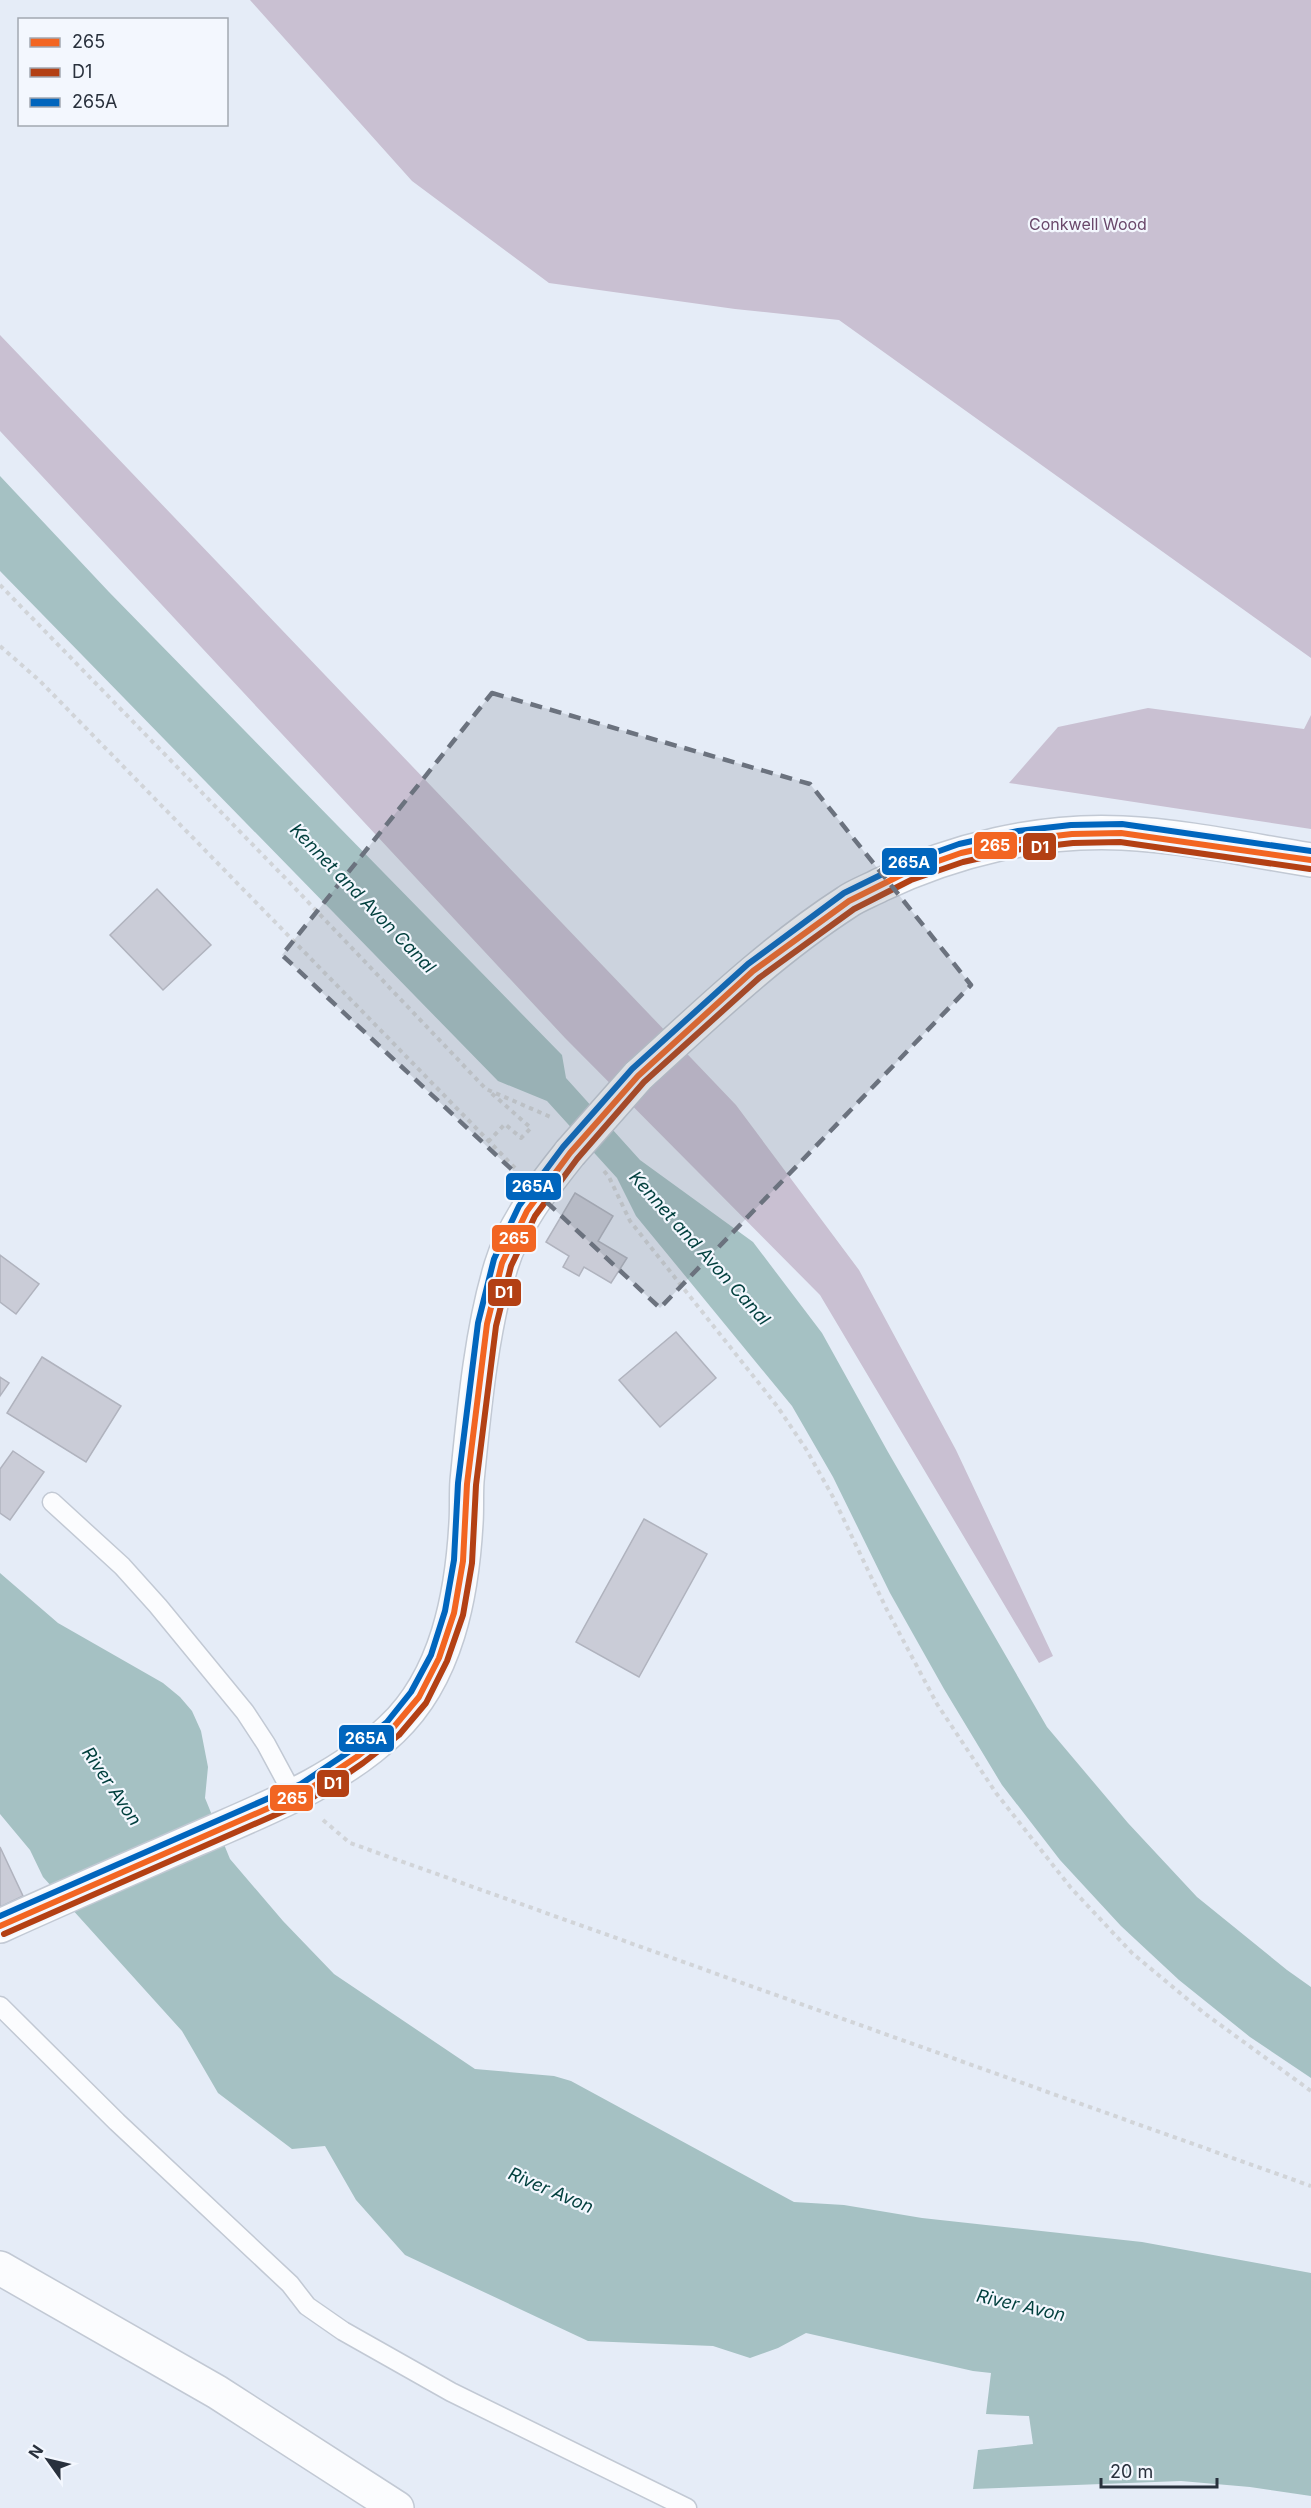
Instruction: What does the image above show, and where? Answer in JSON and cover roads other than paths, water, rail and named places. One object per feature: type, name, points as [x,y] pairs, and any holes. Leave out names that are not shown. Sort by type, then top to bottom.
[{"type":"main road","points":[[0,1926],[300,1794],[358,1756],[393,1728],[419,1697],[439,1658],[454,1613],[463,1561],[467,1484],[487,1324],[502,1263],[527,1211],[570,1153],[639,1076],[753,971],[849,901],[907,872],[960,853],[1020,840],[1072,834],[1121,833],[1311,860]]},
{"type":"main road","points":[[0,2268],[216,2391],[397,2508]]},
{"type":"lane","points":[[52,1502],[122,1566],[158,1606],[245,1712],[300,1794]]},
{"type":"lane","points":[[0,2006],[117,2122],[290,2284],[307,2306],[343,2331],[451,2392],[687,2508]]},
{"type":"water","name":"Kennet and Avon Canal","points":[[0,476],[109,592],[562,1055],[566,1078],[640,1160],[753,1242],[822,1333],[1047,1727],[1128,1823],[1197,1897],[1311,1987],[1311,2078],[1250,2037],[1179,1980],[1121,1926],[1060,1860],[1002,1785],[890,1593],[833,1477],[792,1406],[636,1216],[617,1178],[547,1101],[498,1081],[0,571]]},
{"type":"water","name":"River Avon","points":[[0,1573],[58,1623],[163,1683],[180,1697],[192,1711],[201,1731],[208,1767],[205,1798],[230,1859],[283,1921],[334,1974],[475,2069],[554,2076],[571,2081],[794,2202],[844,2205],[922,2218],[1142,2242],[1311,2273],[1311,2496],[1250,2487],[1181,2481],[973,2489],[978,2450],[1033,2444],[1029,2416],[986,2414],[991,2373],[973,2371],[806,2333],[778,2348],[750,2358],[713,2346],[588,2341],[405,2255],[356,2200],[325,2146],[292,2149],[218,2093],[182,2031],[43,1877],[30,1850],[0,1814]]},
{"type":"park label","name":"Conkwell Wood","points":[[1088,224]]}]
